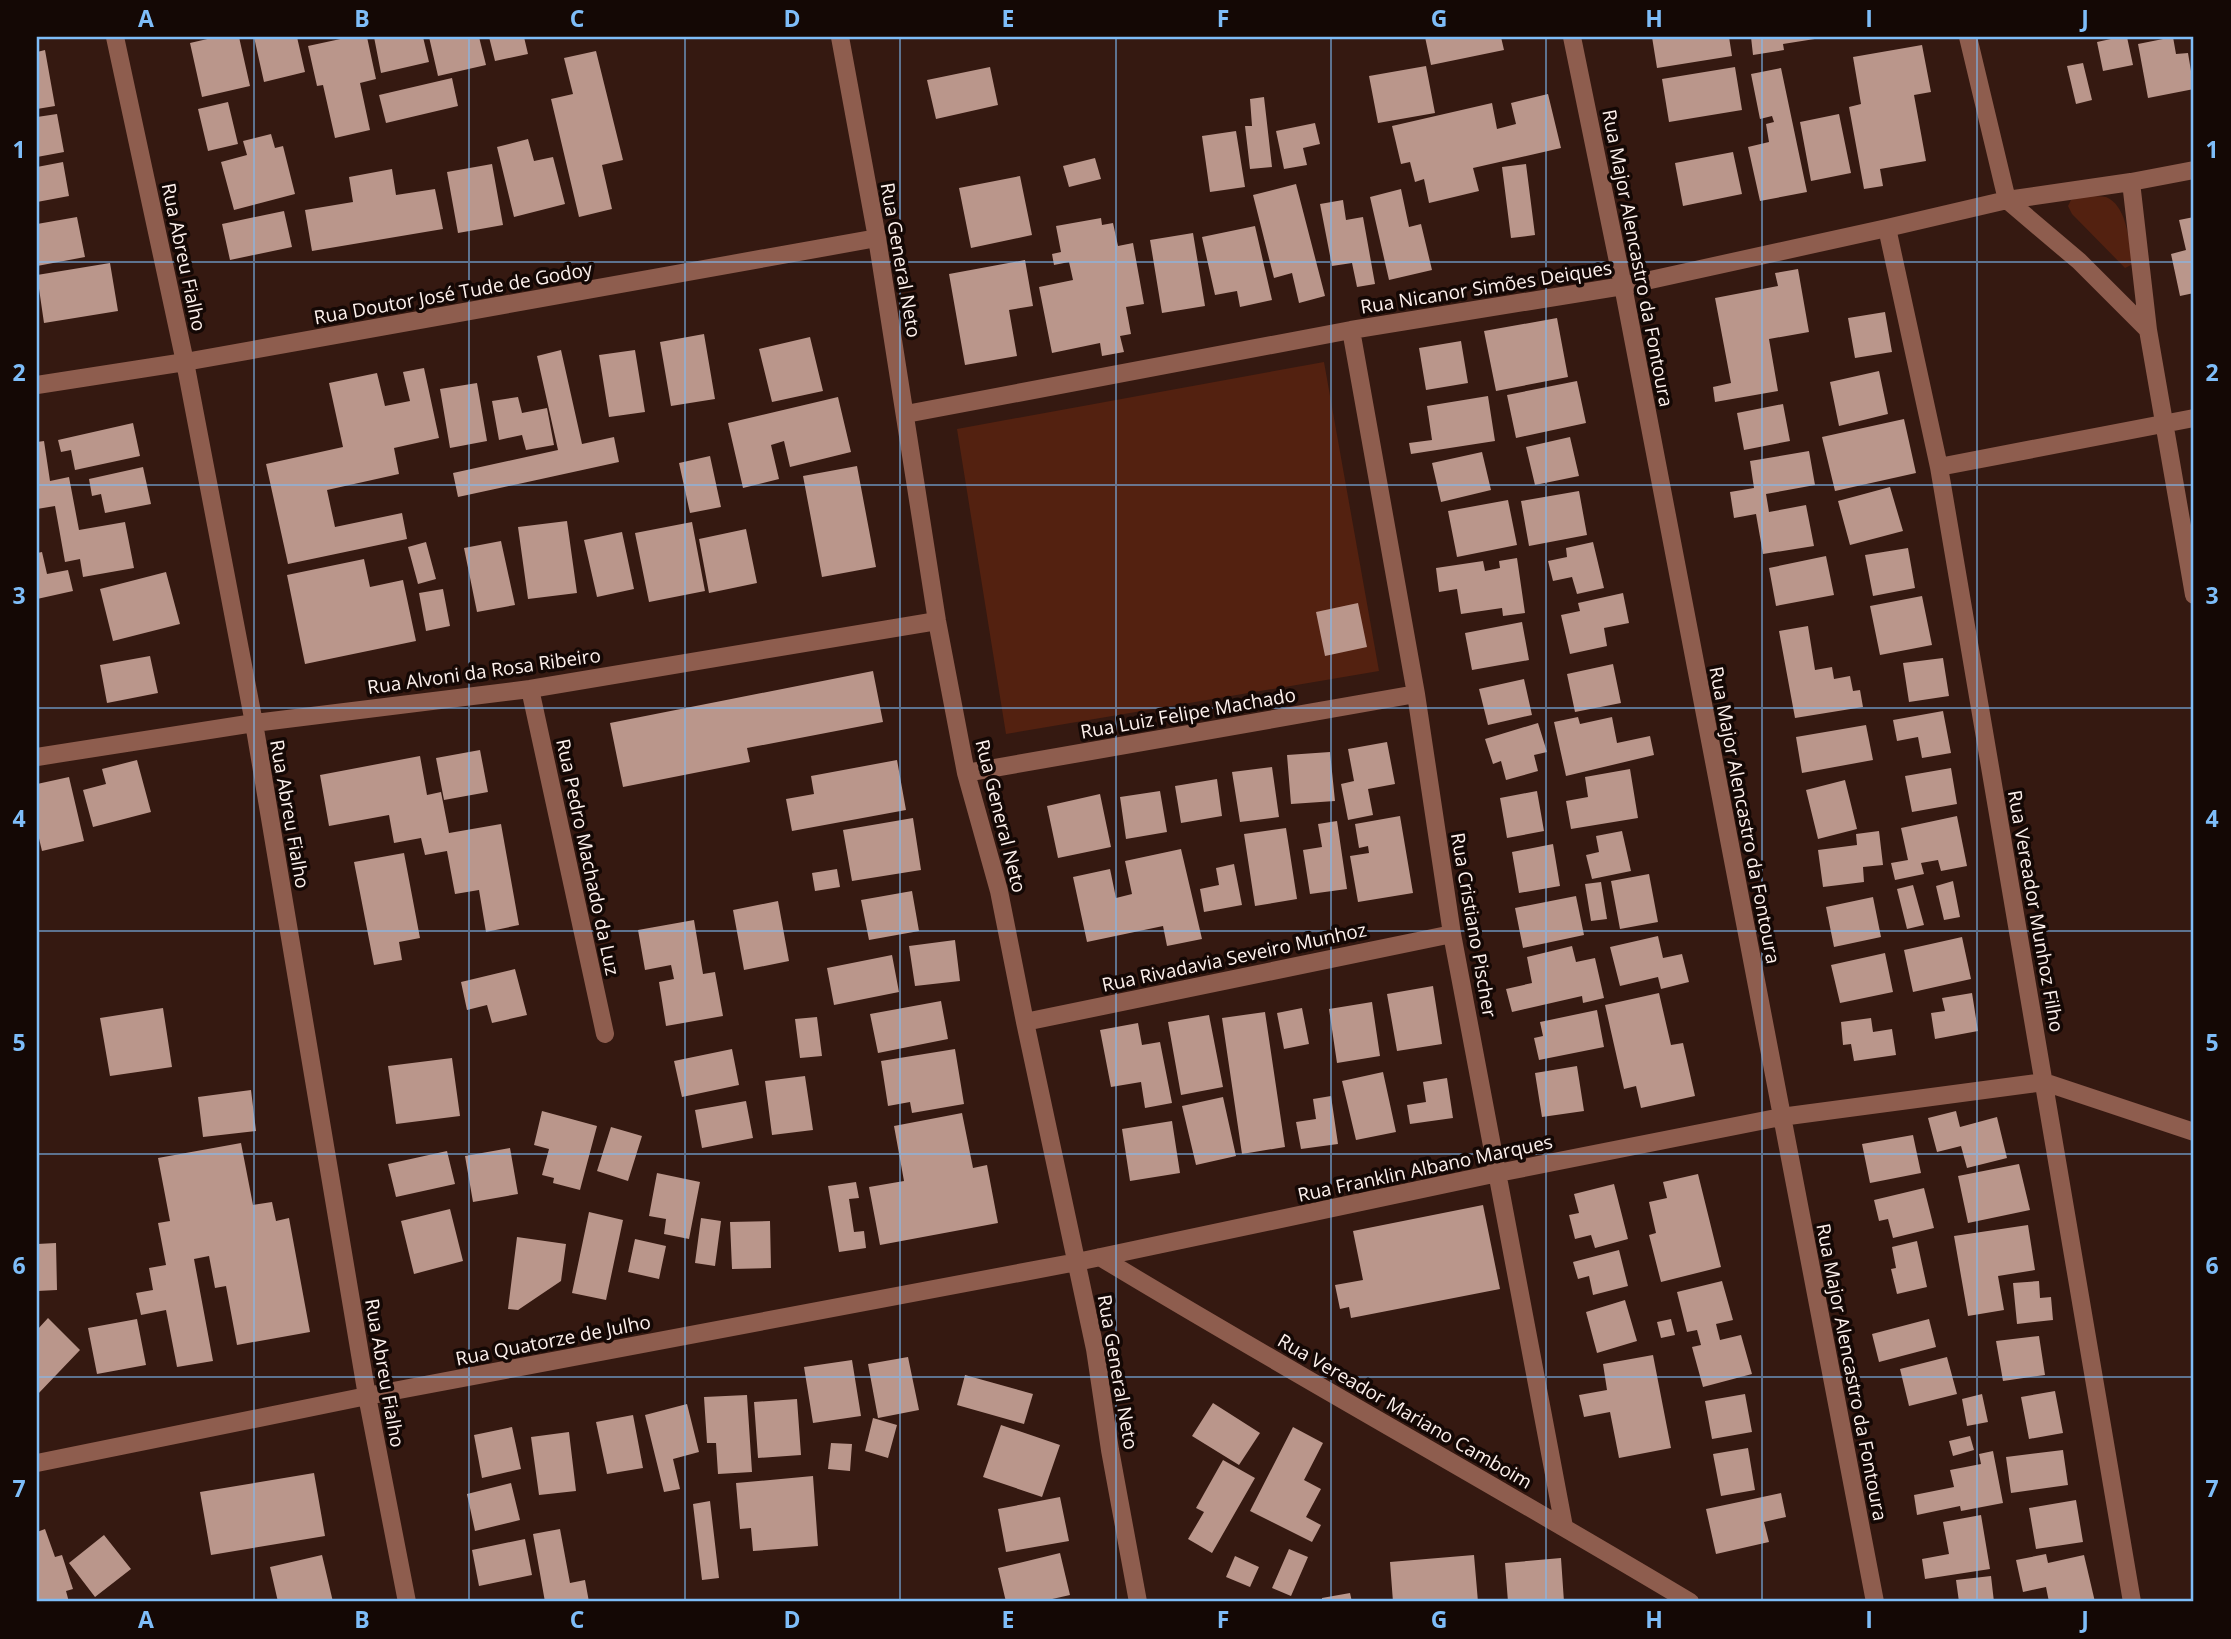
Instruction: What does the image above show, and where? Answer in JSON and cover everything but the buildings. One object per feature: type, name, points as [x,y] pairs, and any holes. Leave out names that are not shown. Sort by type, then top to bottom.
[{"type":"street","name":"Rua Abreu Fialho","points":[[115,37],[185,362],[254,723],[367,1396],[407,1602]]},
{"type":"street","name":"Rua General Neto","points":[[840,37],[877,238],[937,621],[966,773],[999,891],[1096,1349],[1110,1450],[1138,1602]]},
{"type":"street","name":"Rua Major Alencastro da Fontoura","points":[[1572,37],[1623,286],[1875,1602]]},
{"type":"street","points":[[1968,37],[2007,200],[2079,261],[2148,330]]},
{"type":"street","name":"Rua Nicanor Simões Deiques","points":[[906,414],[1351,330],[1623,286],[2007,200],[2194,170]]},
{"type":"street","points":[[2131,182],[2148,330],[2194,595]]},
{"type":"street","name":"Rua Vereador Munhoz Filho","points":[[1887,228],[1939,467],[2132,1602]]},
{"type":"street","name":"Rua Doutor José Tude de Godoy","points":[[37,386],[877,238]]},
{"type":"street","name":"Rua Cristiano Pischer","points":[[1351,330],[1416,694],[1452,934],[1564,1527]]},
{"type":"street","points":[[1939,467],[2194,418]]},
{"type":"street","name":"Rua Alvoni da Rosa Ribeiro","points":[[37,757],[254,723],[530,689],[937,621]]},
{"type":"street","name":"Rua Pedro Machado da Luz","points":[[530,689],[605,1034]]},
{"type":"street","name":"Rua Luiz Felipe Machado","points":[[966,773],[1416,694]]},
{"type":"street","name":"Rua Rivadavia Seveiro Munhoz","points":[[1025,1022],[1452,934]]},
{"type":"street","points":[[2044,1082],[2194,1132]]},
{"type":"street","name":"Rua Franklin Albano Marques","points":[[1077,1262],[1781,1117],[2044,1082]]},
{"type":"street","name":"Rua Vereador Mariano Camboim","points":[[1100,1257],[1690,1602]]},
{"type":"street","name":"Rua Quatorze de Julho","points":[[37,1462],[367,1396],[1077,1262]]},
{"type":"shaded area","points":[[2089,196],[2106,197],[2119,208],[2126,226],[2133,264],[2125,268],[2072,214],[2068,206],[2071,200]]},
{"type":"shaded area","points":[[1324,362],[1379,671],[1006,734],[957,429]]}]
